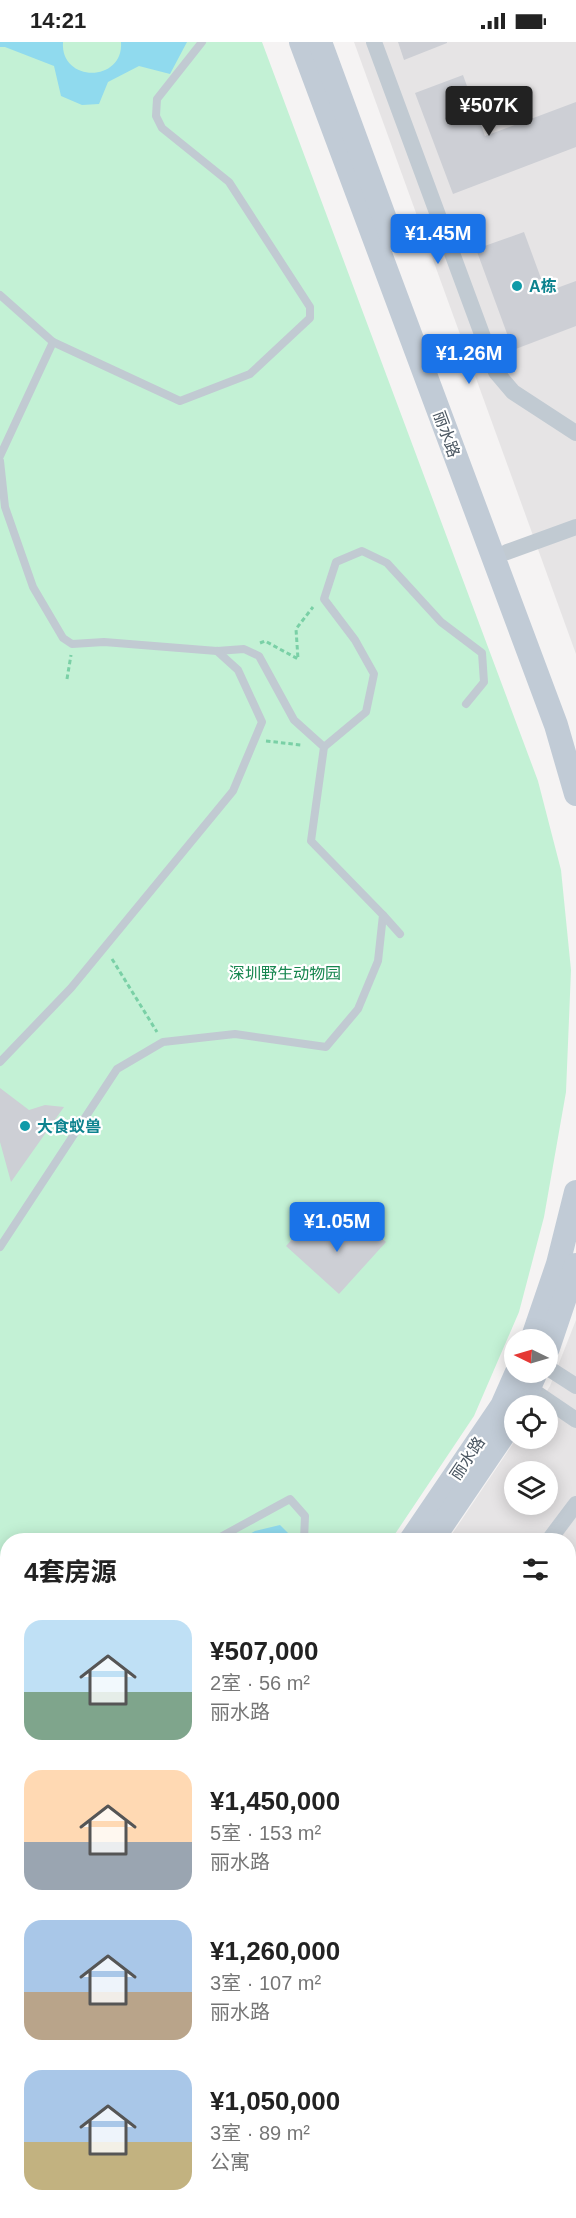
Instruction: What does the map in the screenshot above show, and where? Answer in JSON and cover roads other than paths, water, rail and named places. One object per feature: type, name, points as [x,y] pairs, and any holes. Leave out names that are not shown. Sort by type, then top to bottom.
[{"type":"main road","name":"丽水路","points":[[301,42],[556,725],[576,794]]},
{"type":"main road","name":"丽水路","points":[[320,42],[576,742]]},
{"type":"main road","points":[[536,1329],[558,1264],[576,1192]]},
{"type":"main road","points":[[554,1329],[576,1265]]},
{"type":"main road","name":"丽水路","points":[[416,1533],[502,1406],[524,1383]]},
{"type":"main road","name":"丽水路","points":[[437,1533],[504,1434]]},
{"type":"street","points":[[374,42],[496,372],[513,392],[576,433]]},
{"type":"street","points":[[507,552],[576,527]]},
{"type":"street","points":[[558,1374],[576,1386]]},
{"type":"street","points":[[526,1383],[576,1420]]},
{"type":"street","points":[[554,1533],[576,1504]]},
{"type":"lane","points":[[0,295],[53,342],[180,401],[250,374],[310,318],[310,307],[229,182],[162,128],[156,116],[157,99],[202,42]]},
{"type":"lane","points":[[0,456],[53,342]]},
{"type":"lane","points":[[0,461],[5,507],[33,588],[63,638],[72,644],[104,642],[217,651],[244,649],[259,656],[294,720],[324,747]]},
{"type":"lane","points":[[400,934],[311,841],[324,747],[366,712],[374,674],[355,640],[324,599],[336,562],[362,551],[387,563],[441,622],[482,653],[484,682],[466,704]]},
{"type":"lane","points":[[0,1062],[71,988],[233,791],[262,722],[238,670],[217,651]]},
{"type":"lane","points":[[0,1247],[117,1069],[163,1042],[235,1034],[326,1047],[358,1009],[378,961],[383,915]]},
{"type":"lane","points":[[227,1533],[290,1499],[305,1516],[304,1533]]},
{"type":"water","points":[[0,42],[63,42],[65,55],[71,65],[81,71],[92,73],[103,71],[113,65],[119,55],[121,42],[187,42],[170,74],[139,66],[108,82],[99,104],[82,105],[61,96],[54,66],[0,47]]},
{"type":"water","points":[[280,1525],[288,1533],[251,1533]]},
{"type":"place","name":"A栋","points":[[517,286]]},
{"type":"place","name":"大食蚁兽","points":[[25,1126]]},
{"type":"park label","name":"深圳野生动物园","points":[[285,973]]}]
